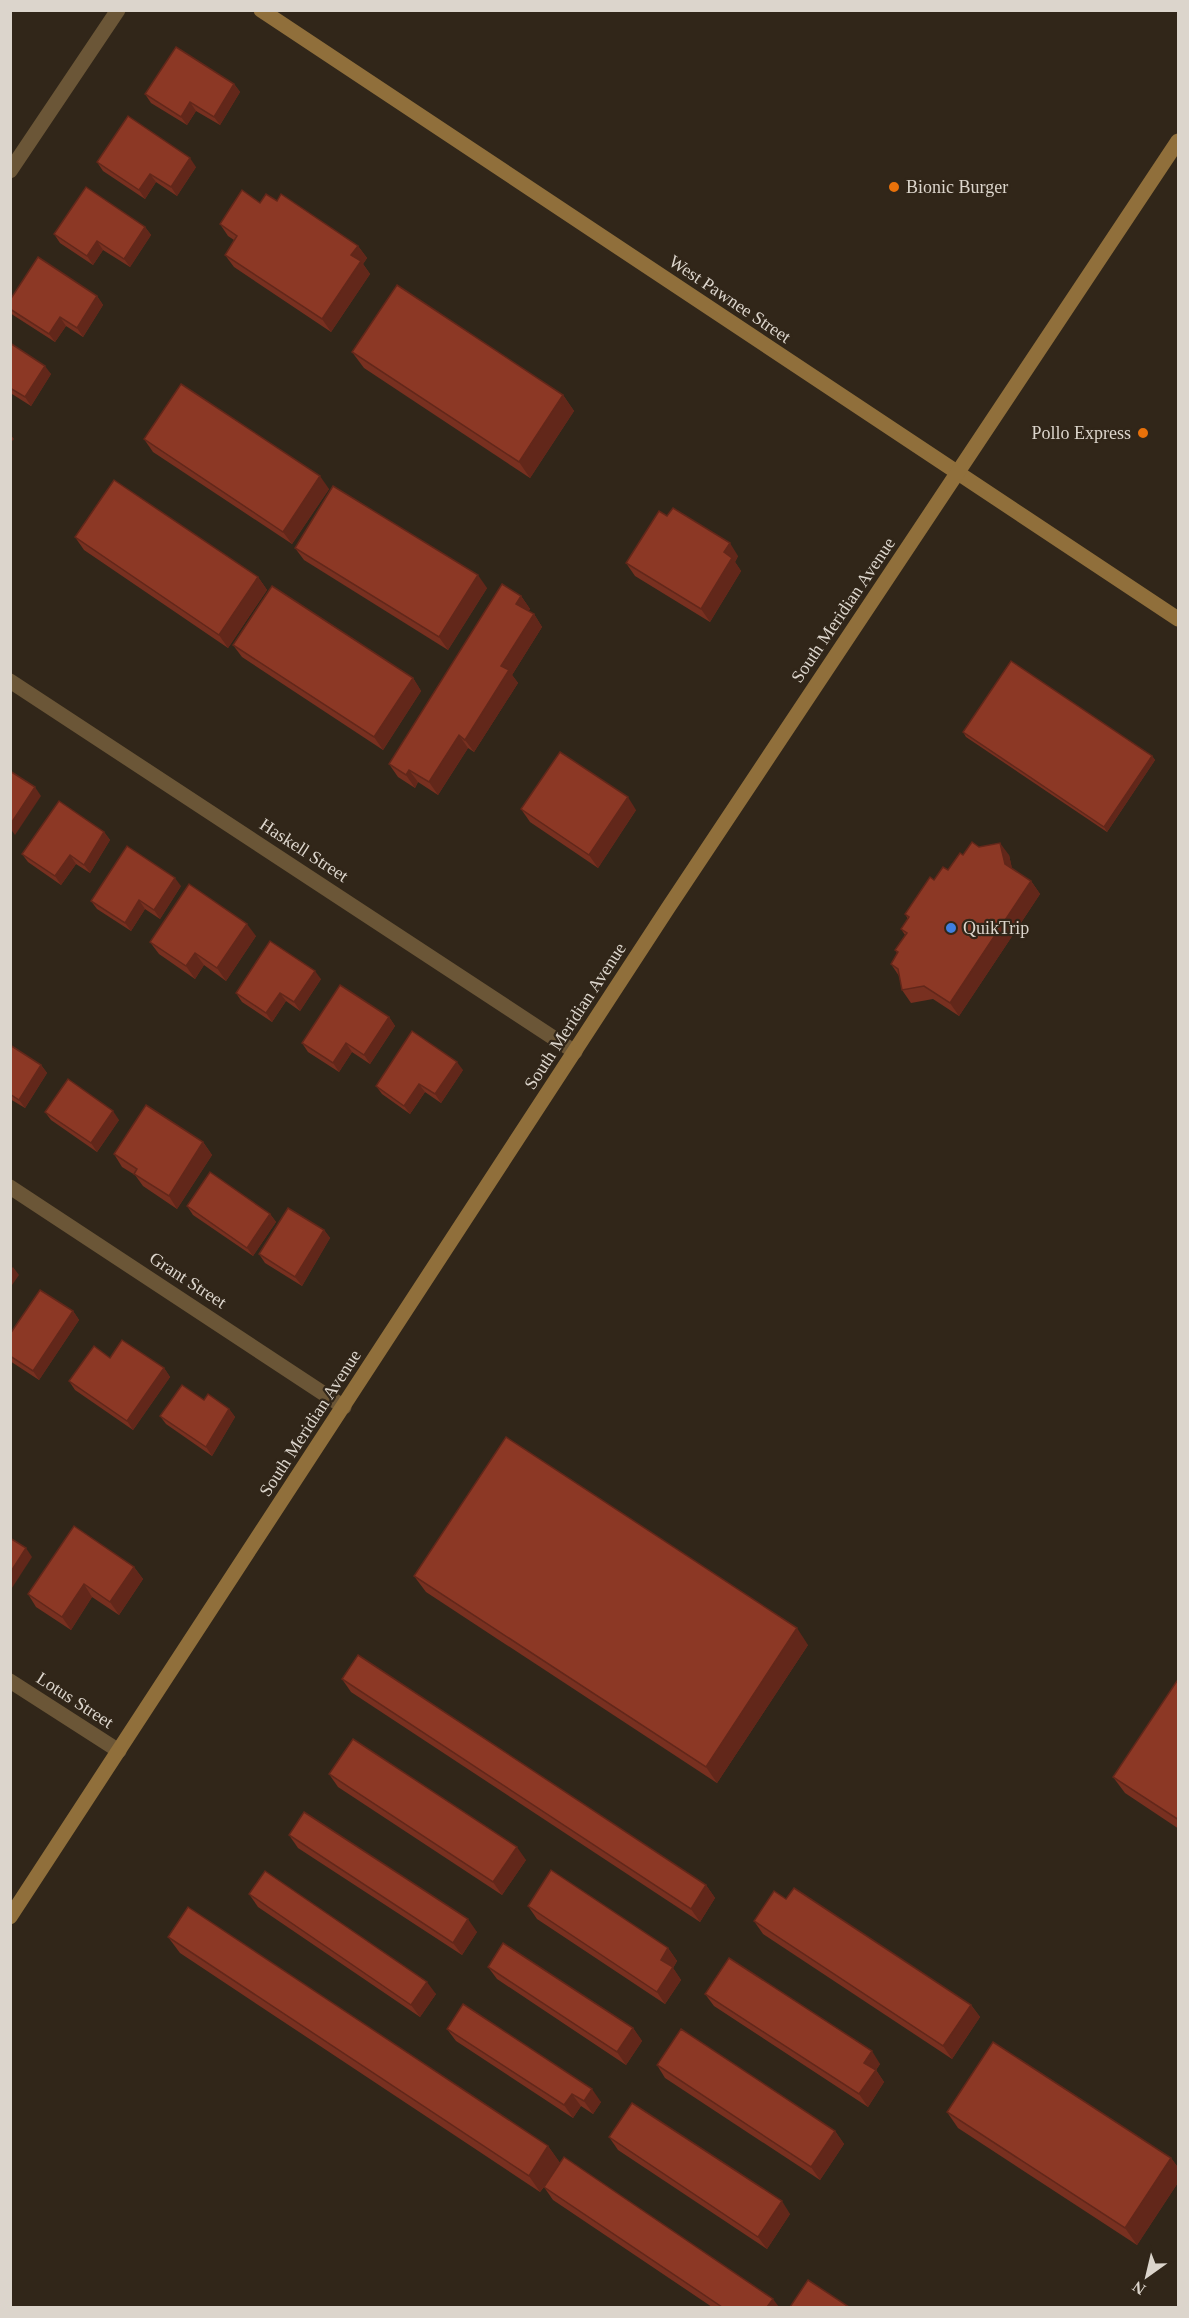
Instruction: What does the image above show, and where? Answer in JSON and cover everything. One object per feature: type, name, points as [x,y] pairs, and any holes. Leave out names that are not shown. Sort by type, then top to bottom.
[{"type":"main road","name":"West Pawnee Street","points":[[261,10],[1179,619]]},
{"type":"main road","name":"South Meridian Avenue","points":[[10,1917],[668,908],[1179,141]]},
{"type":"street","points":[[10,171],[118,10]]},
{"type":"street","name":"Haskell Street","points":[[10,681],[575,1052]]},
{"type":"street","name":"Grant Street","points":[[10,1187],[344,1407]]},
{"type":"street","name":"Lotus Street","points":[[10,1681],[119,1751]]},
{"type":"building","points":[[176,47],[234,84],[214,117],[190,102],[181,117],[145,94]]},
{"type":"building","points":[[128,116],[190,158],[171,187],[150,174],[139,190],[97,162]]},
{"type":"building","points":[[86,187],[145,227],[124,259],[97,241],[87,256],[54,234]]},
{"type":"building","points":[[242,190],[260,203],[266,194],[277,201],[281,194],[358,246],[351,255],[361,261],[322,319],[225,255],[237,236],[220,224]]},
{"type":"building","points":[[38,257],[97,296],[77,328],[60,317],[49,334],[10,309],[10,300]]},
{"type":"building","points":[[397,285],[563,395],[519,462],[352,352]]},
{"type":"building","points":[[10,343],[45,366],[25,397],[10,388]]},
{"type":"building","points":[[181,384],[320,476],[283,532],[144,439]]},
{"type":"building","points":[[114,480],[258,577],[219,635],[75,537]]},
{"type":"building","points":[[333,486],[478,575],[439,637],[295,548]]},
{"type":"building","points":[[673,508],[730,543],[724,552],[732,558],[701,609],[626,563],[659,511],[667,516]]},
{"type":"building","points":[[502,584],[521,596],[516,604],[534,614],[501,666],[509,670],[465,740],[459,735],[429,782],[409,770],[406,775],[389,764]]},
{"type":"building","points":[[272,586],[413,678],[374,737],[233,645]]},
{"type":"building","points":[[1011,661],[1152,756],[1104,827],[963,732]]},
{"type":"building","points":[[560,752],[628,797],[589,855],[521,809]]},
{"type":"building","points":[[10,771],[35,787],[10,825]]},
{"type":"building","points":[[59,801],[104,832],[84,865],[70,855],[55,876],[22,854]]},
{"type":"building","points":[[972,842],[979,847],[1000,843],[1005,864],[1031,881],[950,1003],[924,986],[902,990],[898,969],[891,964],[898,952],[895,950],[907,933],[901,929],[909,917],[905,914],[930,877],[934,880],[943,867],[948,870],[960,853],[963,855]]},
{"type":"building","points":[[127,846],[175,878],[154,910],[139,900],[125,923],[91,901]]},
{"type":"building","points":[[189,884],[247,924],[217,968],[195,953],[186,966],[150,942]]},
{"type":"building","points":[[270,941],[315,971],[294,1002],[280,993],[266,1013],[236,993]]},
{"type":"building","points":[[340,985],[389,1017],[364,1055],[346,1043],[333,1063],[302,1043]]},
{"type":"building","points":[[412,1031],[457,1062],[435,1094],[419,1084],[404,1106],[376,1086]]},
{"type":"building","points":[[10,1045],[41,1065],[19,1100],[10,1094]]},
{"type":"building","points":[[68,1079],[113,1111],[91,1143],[45,1112]]},
{"type":"building","points":[[146,1105],[203,1142],[169,1196],[134,1174],[137,1169],[114,1154]]},
{"type":"building","points":[[210,1172],[270,1214],[247,1248],[187,1206]]},
{"type":"building","points":[[288,1208],[324,1230],[295,1277],[259,1254]]},
{"type":"building","points":[[40,1290],[73,1311],[33,1371],[10,1356],[10,1334]]},
{"type":"building","points":[[122,1340],[164,1368],[127,1421],[69,1381],[94,1346],[110,1358]]},
{"type":"building","points":[[182,1385],[204,1400],[208,1394],[229,1409],[206,1447],[160,1416]]},
{"type":"building","points":[[506,1437],[797,1628],[706,1767],[414,1576]]},
{"type":"building","points":[[74,1526],[134,1567],[110,1602],[84,1584],[62,1617],[28,1594]]},
{"type":"building","points":[[10,1538],[26,1548],[10,1573]]},
{"type":"building","points":[[358,1655],[706,1885],[691,1909],[342,1679]]},
{"type":"building","points":[[1179,1678],[1179,1820],[1113,1777]]},
{"type":"building","points":[[353,1739],[517,1847],[493,1882],[329,1774]]},
{"type":"building","points":[[304,1812],[468,1919],[453,1943],[289,1835]]},
{"type":"building","points":[[551,1870],[668,1948],[661,1960],[673,1967],[657,1992],[528,1906]]},
{"type":"building","points":[[265,1871],[427,1982],[411,2005],[249,1894]]},
{"type":"building","points":[[794,1888],[971,2005],[943,2046],[754,1921],[774,1891],[786,1899]]},
{"type":"building","points":[[188,1907],[548,2146],[529,2176],[168,1937]]},
{"type":"building","points":[[503,1943],[633,2028],[617,2052],[488,1967]]},
{"type":"building","points":[[729,1958],[872,2051],[864,2063],[876,2070],[859,2094],[705,1994]]},
{"type":"building","points":[[463,2004],[592,2089],[584,2101],[572,2094],[564,2105],[447,2029]]},
{"type":"building","points":[[681,2029],[835,2131],[811,2167],[657,2065]]},
{"type":"building","points":[[993,2042],[1171,2158],[1125,2228],[947,2112]]},
{"type":"building","points":[[632,2103],[782,2201],[758,2237],[609,2137]]},
{"type":"building","points":[[564,2157],[773,2299],[767,2307],[722,2307],[544,2187]]},
{"type":"building","points":[[808,2280],[849,2307],[790,2307]]},
{"type":"place","name":"Bionic Burger","points":[[894,187]]},
{"type":"place","name":"Pollo Express","points":[[1143,433]]},
{"type":"place","name":"QuikTrip","points":[[951,928]]}]
